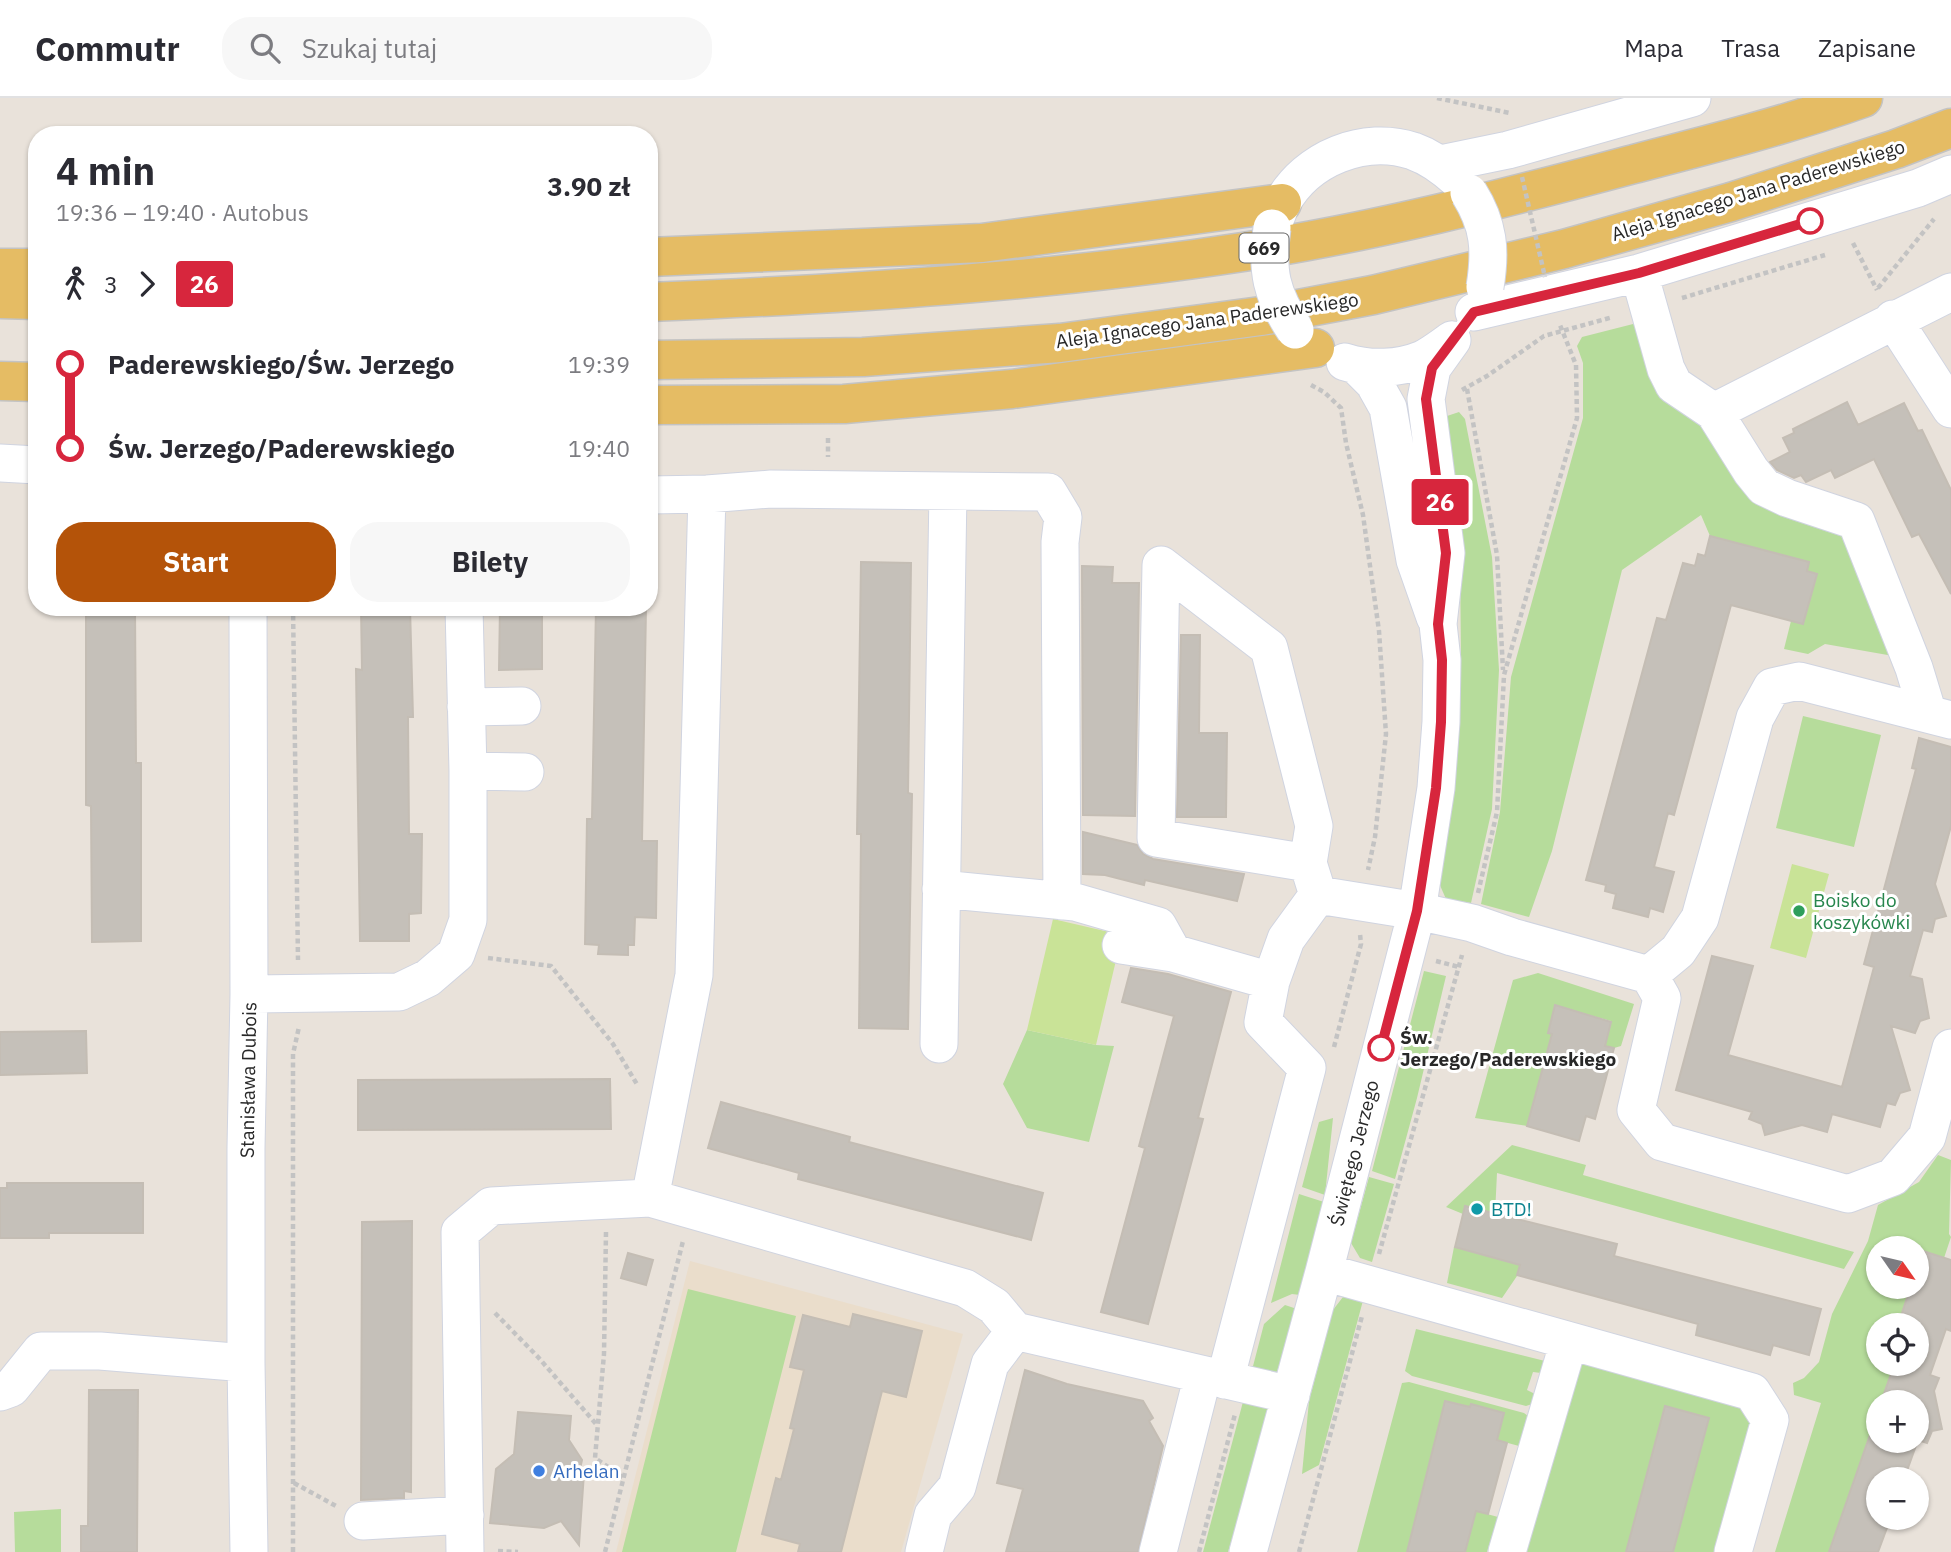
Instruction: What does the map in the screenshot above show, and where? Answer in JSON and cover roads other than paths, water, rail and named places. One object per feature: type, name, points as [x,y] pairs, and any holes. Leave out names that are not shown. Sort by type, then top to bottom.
[{"type":"main road","name":"669","points":[[658,302],[850,293],[1009,281],[1243,252],[1409,221],[1550,187],[1709,145],[1863,98]]},
{"type":"main road","name":"Aleja Ignacego Jana Paderewskiego","points":[[658,360],[863,357],[1046,344],[1261,316],[1373,295],[1564,249],[1731,202],[1896,149],[1951,128]]},
{"type":"main road","points":[[658,257],[982,243],[1277,216]]},
{"type":"main road","points":[[0,268],[28,268]]},
{"type":"main road","points":[[0,299],[28,300]]},
{"type":"main road","points":[[658,405],[844,404],[1012,389],[1305,339]]},
{"type":"main road","points":[[0,355],[28,355]]},
{"type":"main road","points":[[0,381],[28,382]]},
{"type":"street","points":[[1440,164],[1508,150],[1692,98]]},
{"type":"street","points":[[1382,146],[1403,149],[1440,164],[1469,192],[1487,231],[1490,259],[1480,299],[1452,340],[1423,359],[1391,367],[1357,366],[1335,359],[1305,339],[1280,307],[1271,282],[1268,255],[1277,216],[1300,179],[1324,160],[1352,149],[1382,146]]},
{"type":"street","points":[[1480,299],[1639,273],[1917,188],[1951,174]]},
{"type":"street","points":[[1639,273],[1670,377],[1684,393],[1714,412],[1764,487],[1787,498],[1856,521],[1914,667],[1939,717]]},
{"type":"street","points":[[1714,412],[1885,305],[1951,292]]},
{"type":"street","points":[[1885,305],[1951,409]]},
{"type":"street","name":"Świętego Jerzego","points":[[1248,1552],[1324,1272],[1417,911],[1436,788],[1442,660],[1438,624],[1446,553],[1426,399],[1432,368],[1452,340]]},
{"type":"street","name":"Świętego Jerzego","points":[[1357,366],[1374,383],[1388,408],[1415,560],[1438,624]]},
{"type":"street","points":[[0,463],[28,465]]},
{"type":"street","points":[[658,495],[771,489],[1048,492],[1063,517],[1060,542],[1062,901]]},
{"type":"street","points":[[939,1044],[948,491]]},
{"type":"street","points":[[650,1198],[694,975],[707,494]]},
{"type":"street","points":[[1158,1552],[1224,1379],[1307,1068],[1263,1022],[1271,981],[1286,939],[1313,879],[1314,826],[1269,648],[1161,565],[1156,838],[1313,879],[1361,902],[1472,923],[1512,937],[1649,975],[1662,998],[1636,1110],[1662,1142],[1848,1194],[1894,1177],[1927,1137],[1951,1048]]},
{"type":"street","name":"Stanisława Dubois","points":[[248,616],[246,1363],[249,1552]]},
{"type":"street","points":[[249,994],[399,992],[428,978],[456,954],[468,920],[464,616]]},
{"type":"street","points":[[1649,975],[1678,951],[1700,918],[1755,718],[1772,687],[1799,681],[1939,717]]},
{"type":"street","points":[[466,707],[522,706]]},
{"type":"street","points":[[468,771],[526,772]]},
{"type":"street","points":[[941,889],[1075,902],[1158,926],[1173,953]]},
{"type":"street","points":[[1121,945],[1173,953],[1271,981]]},
{"type":"street","points":[[466,1552],[460,1232],[491,1206],[650,1198],[965,1288],[994,1306],[1015,1331],[1291,1395]]},
{"type":"street","points":[[1324,1272],[1752,1392],[1770,1420],[1733,1552]]},
{"type":"street","points":[[924,1552],[933,1515],[957,1486],[990,1364],[1015,1331]]},
{"type":"street","points":[[1507,1552],[1569,1341]]},
{"type":"street","points":[[0,1392],[11,1388],[41,1351],[100,1351],[246,1363]]},
{"type":"street","points":[[363,1521],[465,1515]]},
{"type":"place","name":"Boisko do koszykówki","points":[[1799,911]]},
{"type":"place","name":"Św. Jerzego/Paderewskiego","points":[[1381,1048]]},
{"type":"place","name":"BTD!","points":[[1477,1209]]},
{"type":"place","name":"Arhelan","points":[[539,1471]]}]
